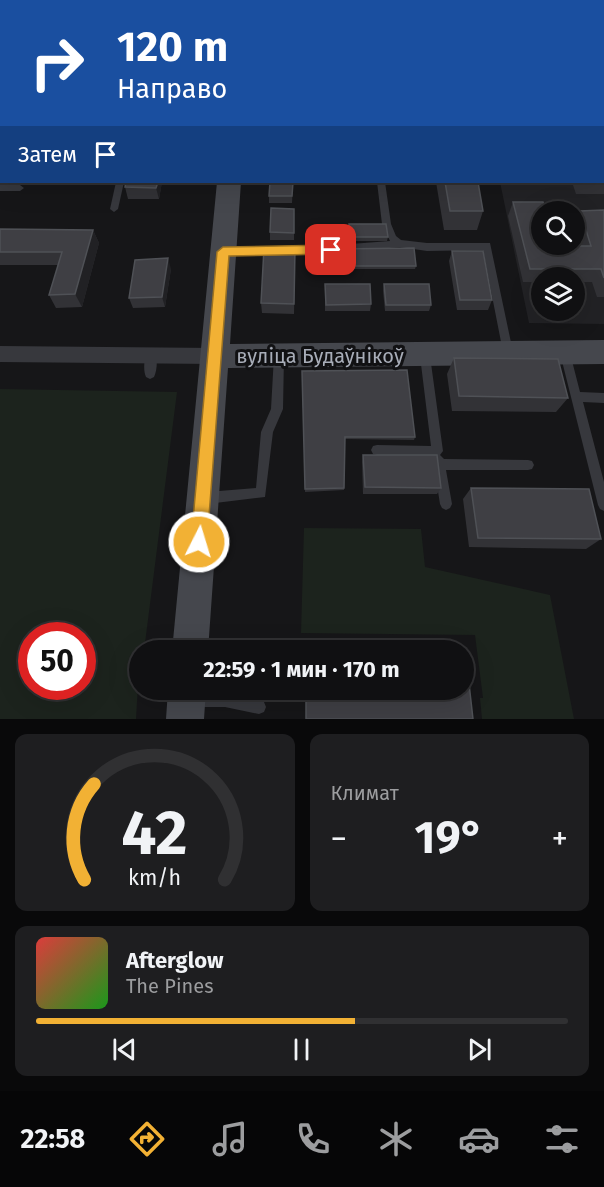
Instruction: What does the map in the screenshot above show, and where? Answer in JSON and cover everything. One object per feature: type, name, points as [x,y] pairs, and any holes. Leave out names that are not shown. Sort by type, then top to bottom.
[{"type":"main road","points":[[191,640],[229,183]]},
{"type":"main road","name":"вуліца Будаўнікоў","points":[[214,356],[425,356],[508,352],[604,352]]},
{"type":"street","name":"вуліца Будаўнікоў","points":[[0,354],[150,364],[214,356]]},
{"type":"lane","points":[[114,209],[120,183]]},
{"type":"lane","points":[[381,183],[384,216],[393,239],[398,243]]},
{"type":"lane","points":[[0,188],[20,188]]},
{"type":"lane","points":[[223,252],[311,252],[398,243],[420,246],[487,246],[508,352]]},
{"type":"lane","points":[[565,353],[604,505]]},
{"type":"lane","points":[[203,499],[261,493],[267,432],[277,409],[279,356]]},
{"type":"lane","points":[[425,356],[446,504]]},
{"type":"lane","points":[[578,397],[604,398]]},
{"type":"lane","points":[[377,450],[437,451]]},
{"type":"lane","points":[[440,464],[528,465]]},
{"type":"lane","points":[[186,703],[225,700],[259,707]]},
{"type":"shaded area","points":[[500,183],[604,183],[604,324],[529,323]]},
{"type":"shaded area","points":[[0,389],[177,392],[145,640],[129,640],[129,700],[137,700],[136,719],[0,719]]},
{"type":"shaded area","points":[[304,528],[421,529],[425,567],[550,595],[574,719],[482,719],[480,698],[483,698],[475,635],[301,633]]},
{"type":"building","points":[[126,183],[158,183],[156,188],[125,187]]},
{"type":"building","points":[[270,183],[293,183],[292,196],[269,196]]},
{"type":"building","points":[[445,183],[478,183],[483,211],[450,211]]},
{"type":"building","points":[[513,202],[531,202],[531,255],[585,255],[585,246],[591,246],[585,227],[585,211],[604,210],[604,278],[601,269],[585,269],[585,267],[531,267],[530,269]]},
{"type":"building","points":[[271,208],[294,209],[294,233],[270,232]]},
{"type":"building","points":[[349,224],[386,224],[388,237],[350,237]]},
{"type":"building","points":[[0,229],[93,230],[75,294],[49,295],[62,252],[0,252]]},
{"type":"building","points":[[264,248],[295,249],[294,304],[261,303]]},
{"type":"building","points":[[414,248],[416,266],[338,266],[337,249]]},
{"type":"building","points":[[452,251],[483,251],[492,300],[460,300]]},
{"type":"building","points":[[168,258],[162,297],[129,298],[135,260]]},
{"type":"building","points":[[325,284],[370,284],[371,304],[326,305]]},
{"type":"building","points":[[384,284],[429,284],[431,305],[386,305]]},
{"type":"building","points":[[454,358],[558,359],[568,398],[459,396]]},
{"type":"building","points":[[407,370],[415,437],[345,437],[344,488],[305,489],[302,371]]},
{"type":"building","points":[[363,455],[437,455],[441,488],[365,487]]},
{"type":"building","points":[[471,488],[589,489],[601,539],[478,538]]},
{"type":"building","points":[[306,700],[471,700],[473,719],[306,719]]},
{"type":"route","points":[[199,542],[223,252],[331,250]]}]
